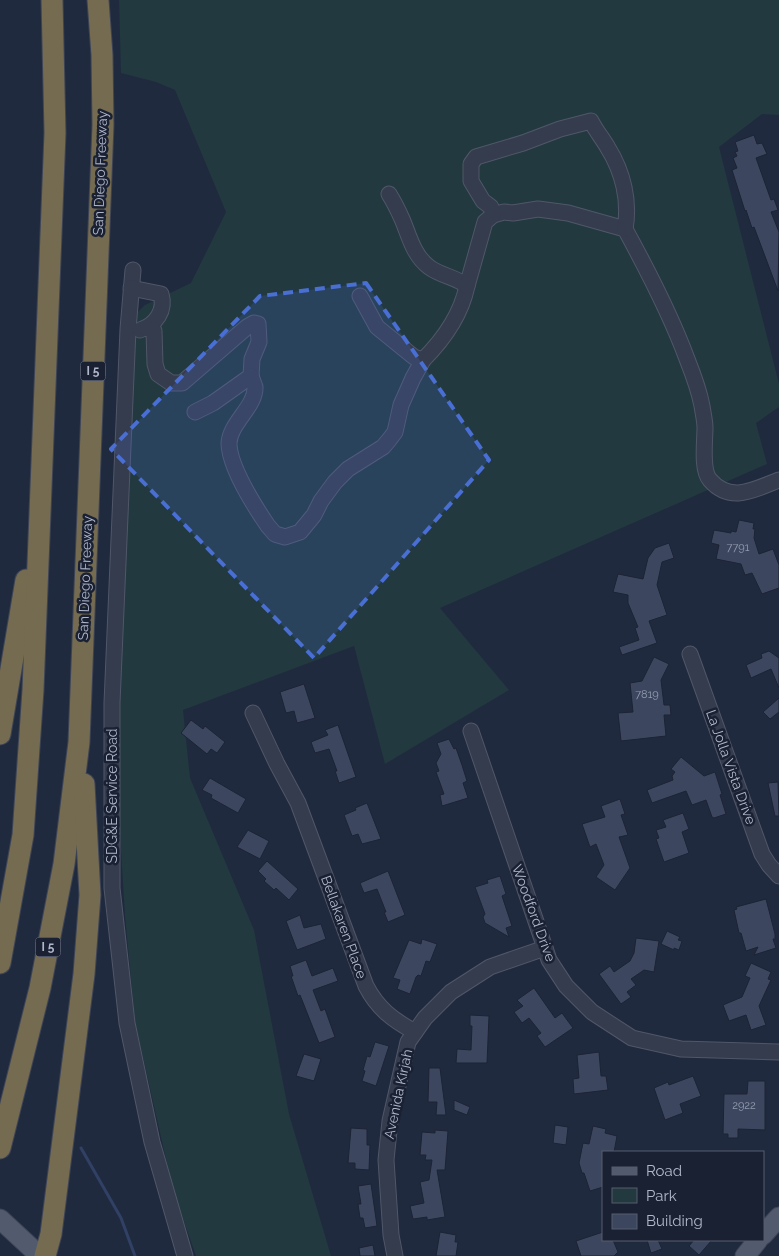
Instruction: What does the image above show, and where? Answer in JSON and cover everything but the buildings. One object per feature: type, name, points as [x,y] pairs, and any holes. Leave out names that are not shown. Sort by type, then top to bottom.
[{"type":"highway","points":[[0,963],[22,835],[33,690],[56,133],[52,0]]},
{"type":"highway","name":"San Diego Freeway","points":[[0,1148],[40,988],[64,864],[79,742],[102,125],[102,55],[98,0]]},
{"type":"highway","points":[[0,734],[26,578],[47,361]]},
{"type":"highway","points":[[44,1256],[50,1234],[84,974],[90,895],[85,800],[79,742]]},
{"type":"main road","points":[[764,1234],[779,1217]]},
{"type":"main road","points":[[0,1218],[40,1256]]},
{"type":"main road","points":[[745,1256],[757,1241]]},
{"type":"street","points":[[493,215],[491,207],[483,201],[471,181],[471,164],[476,157],[523,143],[560,129],[591,121],[610,150],[624,185],[626,199],[625,229],[652,278],[674,326],[696,383],[705,427],[703,452],[708,478],[722,490],[742,494],[779,480]]},
{"type":"street","points":[[390,194],[411,245],[428,266],[446,276],[461,280],[468,286]]},
{"type":"street","points":[[146,328],[154,331],[155,364],[158,374],[171,383],[182,382],[246,326],[254,323],[258,324],[259,342],[252,359],[254,395],[232,432],[229,442],[232,462],[268,526],[275,534],[285,538],[300,532],[314,515],[321,501],[335,482],[348,469],[383,447],[395,432],[401,405],[413,378],[423,360],[440,342],[460,311],[485,222],[493,215],[504,212],[513,213],[538,209],[568,213],[625,229]]},
{"type":"street","name":"SDG&E Service Road","points":[[133,270],[128,329],[112,703],[112,888],[127,1023],[152,1142],[185,1256]]},
{"type":"street","points":[[128,329],[140,330],[146,328],[162,311],[164,303],[161,294],[131,288]]},
{"type":"street","points":[[360,296],[377,327],[414,357],[423,360]]},
{"type":"street","points":[[195,412],[213,403],[252,376]]},
{"type":"street","name":"La Jolla Vista Drive","points":[[690,654],[762,854],[779,876]]},
{"type":"street","name":"Bellakaren Place","points":[[252,713],[298,803],[366,986],[373,1000],[394,1020],[415,1032]]},
{"type":"street","name":"Woodford Drive","points":[[471,731],[549,960],[566,986],[592,1012],[632,1038],[681,1049],[779,1052]]},
{"type":"street","name":"Avenida Kirjah","points":[[395,1256],[391,1236],[386,1160],[390,1121],[408,1042],[425,1018],[451,992],[490,967],[545,948]]},
{"type":"highlighted area","points":[[366,283],[489,460],[314,658],[111,449],[260,296]]},
{"type":"green space","points":[[119,0],[779,0],[779,115],[762,114],[719,147],[779,384],[779,407],[756,423],[767,464],[440,608],[509,690],[385,764],[354,646],[183,710],[190,778],[254,930],[289,1114],[331,1256],[196,1256],[173,1190],[135,1022],[125,916],[114,736],[129,321],[145,305],[191,283],[226,212],[175,90],[156,82],[121,73]]},
{"type":"waterway","points":[[81,1148],[121,1218],[135,1256]]}]
